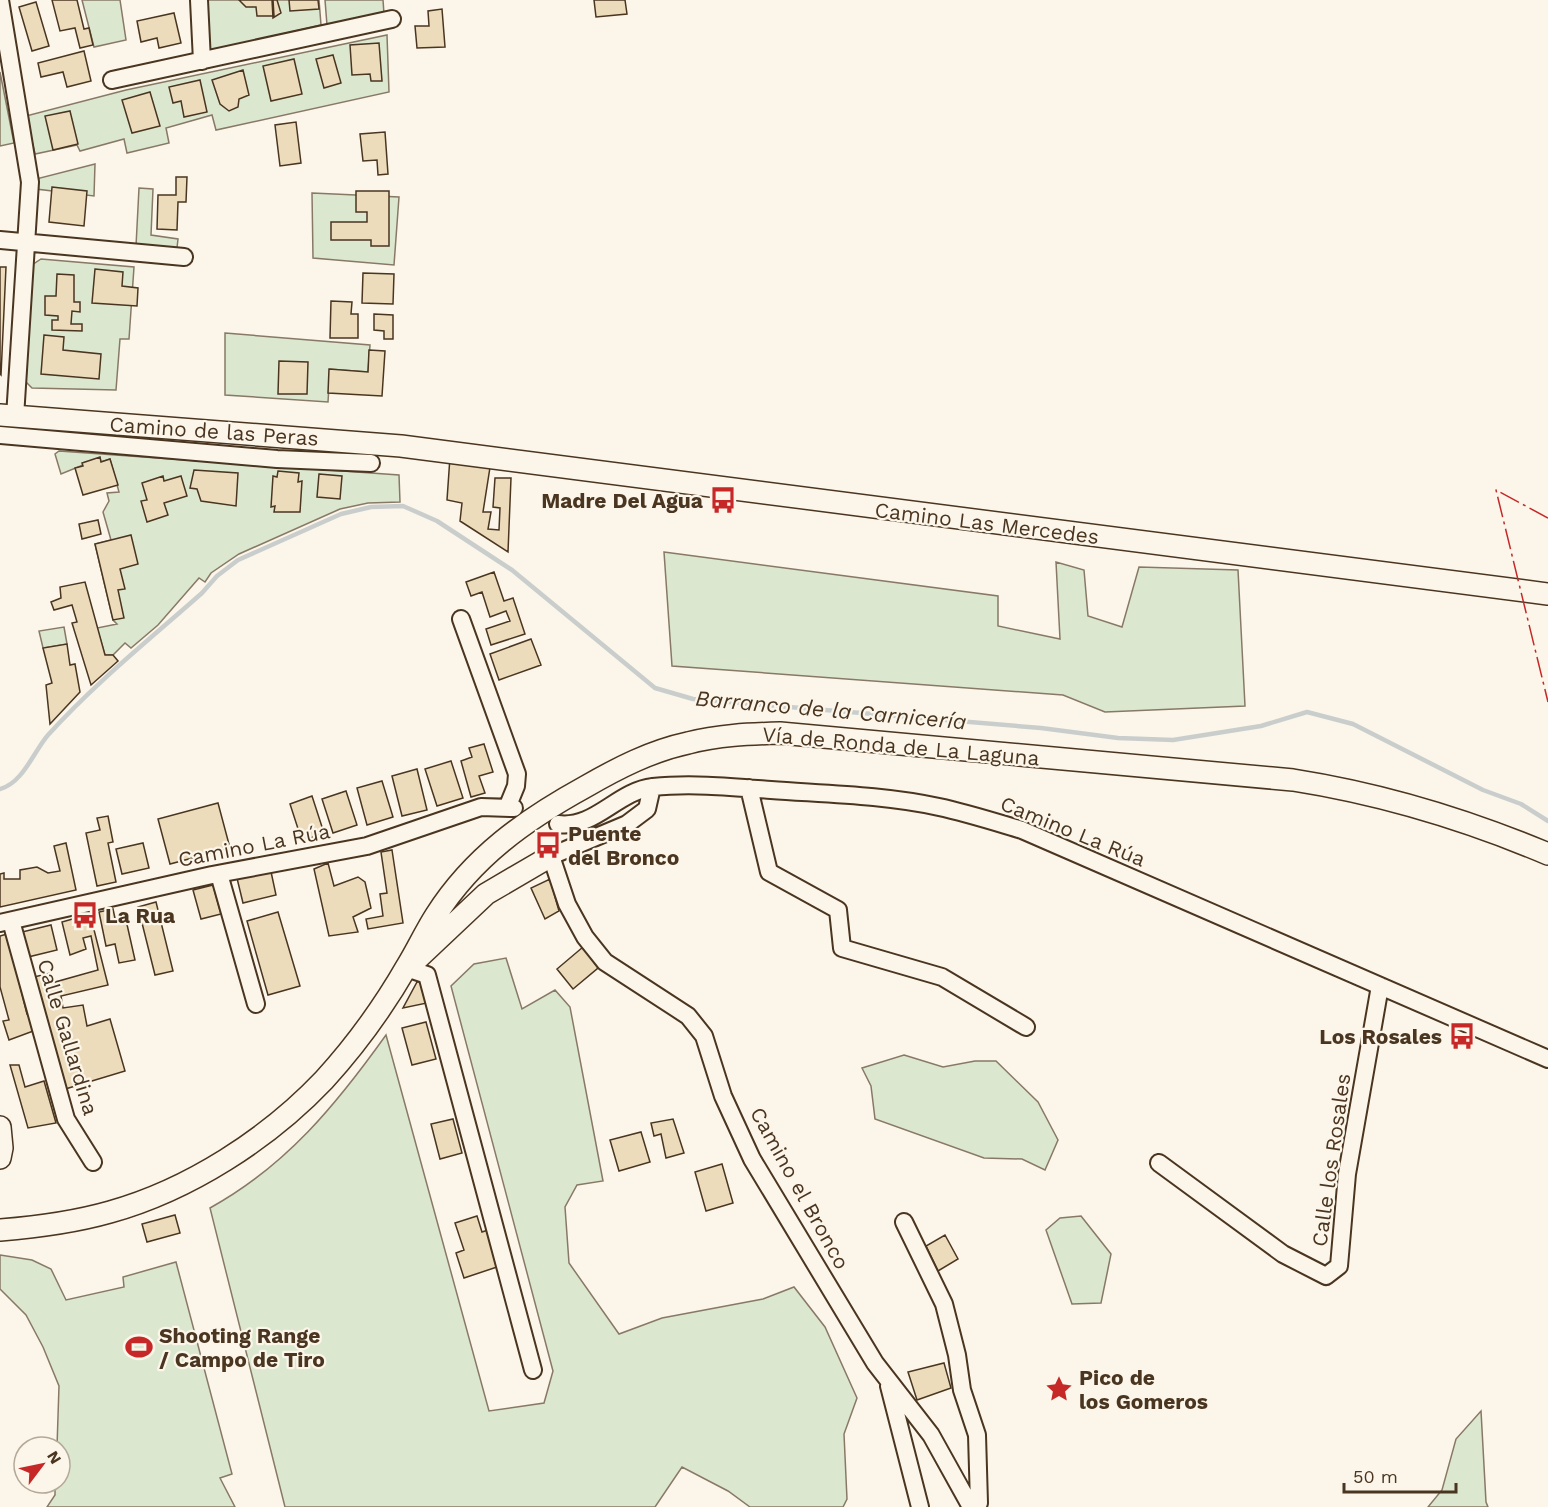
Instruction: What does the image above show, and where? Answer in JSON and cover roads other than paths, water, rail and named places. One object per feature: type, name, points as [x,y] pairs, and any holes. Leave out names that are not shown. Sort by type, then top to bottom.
[{"type":"main road","name":"Camino de las Peras","points":[[7,416],[427,449]]},
{"type":"main road","name":"Camino Las Mercedes","points":[[427,449],[1548,594]]},
{"type":"main road","name":"Vía de Ronda de La Laguna","points":[[0,1230],[41,1226],[111,1212],[165,1191],[244,1147],[288,1114],[324,1080],[363,1032],[406,968],[436,915],[467,873],[498,842],[538,813],[621,766],[688,742],[736,735],[780,733],[1293,780],[1355,790],[1428,809],[1548,854]]},
{"type":"main road","points":[[406,968],[435,945],[486,894],[551,856]]},
{"type":"main road","points":[[0,1127],[2,1149],[0,1158]]},
{"type":"street","points":[[0,0],[30,182],[27,242],[7,416]]},
{"type":"street","points":[[199,0],[202,61]]},
{"type":"street","points":[[112,80],[392,19]]},
{"type":"street","points":[[0,240],[184,257]]},
{"type":"street","points":[[0,435],[277,459],[371,463]]},
{"type":"street","name":"Camino La Rúa","points":[[5,922],[219,874],[367,846],[481,807],[510,808],[518,774],[461,619]]},
{"type":"street","points":[[551,856],[627,824],[647,809],[652,787]]},
{"type":"street","name":"Camino La Rúa","points":[[558,824],[572,826],[587,821],[629,793],[652,787],[749,788],[843,795],[938,807],[1022,830],[1548,1059]]},
{"type":"street","points":[[749,788],[769,872],[838,910],[842,948],[942,977],[1026,1027]]},
{"type":"street","name":"Camino el Bronco","points":[[551,856],[567,904],[585,937],[605,962],[688,1016],[704,1036],[723,1096],[752,1159],[875,1363],[931,1435],[971,1507]]},
{"type":"street","points":[[219,874],[256,1004]]},
{"type":"street","name":"Calle Gallardina","points":[[5,922],[66,1119],[93,1162]]},
{"type":"street","points":[[406,968],[427,975],[533,1370]]},
{"type":"street","name":"Calle los Rosales","points":[[1159,1163],[1283,1254],[1326,1276],[1340,1266],[1347,1174],[1380,986]]},
{"type":"street","points":[[904,1222],[944,1304],[957,1355],[962,1390],[977,1435],[980,1503],[977,1507]]},
{"type":"street","points":[[888,1380],[920,1507]]},
{"type":"waterway","name":"Barranco de la Carnicería","points":[[0,789],[8,786],[22,773],[48,735],[85,697],[202,593],[217,576],[238,560],[341,514],[371,507],[403,506],[437,521],[512,570],[655,688],[693,699],[1041,728],[1118,738],[1173,740],[1261,726],[1307,712],[1353,724],[1483,790],[1521,804],[1548,821]]},
{"type":"place","name":"Madre Del Agua","points":[[723,500]]},
{"type":"place","name":"Puente del Bronco","points":[[548,845]]},
{"type":"place","name":"La Rua","points":[[85,915]]},
{"type":"place","name":"Los Rosales","points":[[1462,1036]]},
{"type":"place","name":"Shooting Range / Campo de Tiro","points":[[139,1347]]},
{"type":"place","name":"Pico de los Gomeros","points":[[1059,1389]]}]
